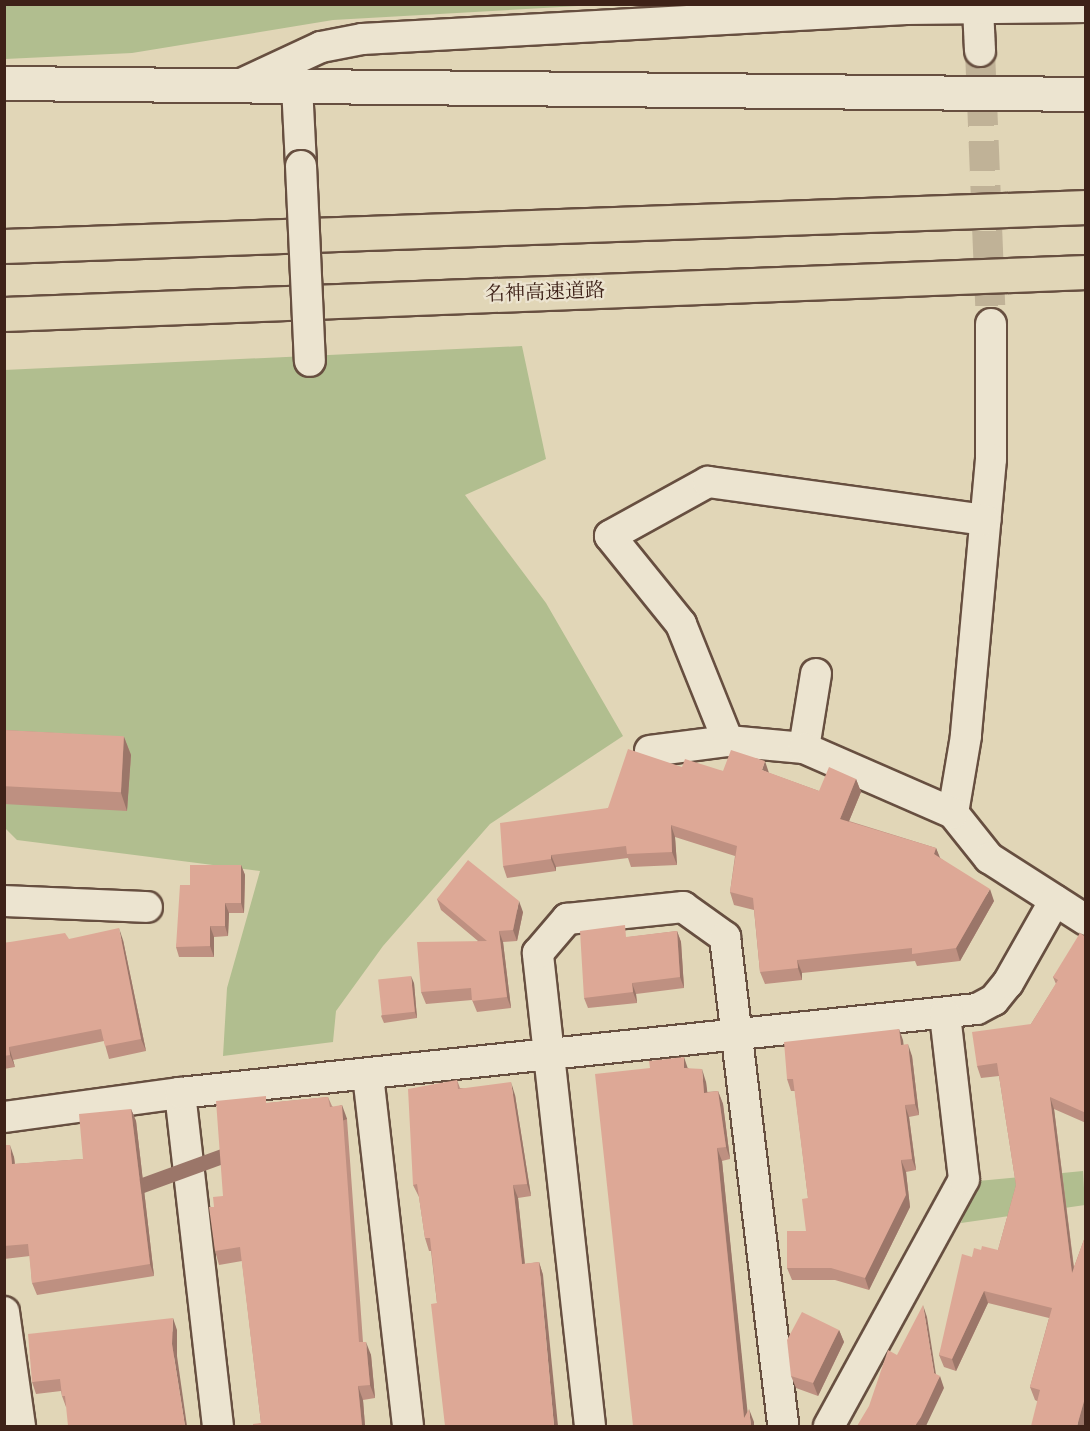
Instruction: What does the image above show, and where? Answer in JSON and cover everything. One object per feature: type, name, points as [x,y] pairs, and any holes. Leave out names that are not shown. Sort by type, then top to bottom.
[{"type":"highway","points":[[4,246],[1086,207]]},
{"type":"highway","name":"名神高速道路","points":[[4,314],[1086,272]]},
{"type":"street","points":[[239,85],[321,47],[362,39],[978,8],[1086,7]]},
{"type":"street","points":[[978,8],[980,51]]},
{"type":"street","points":[[4,83],[1086,94]]},
{"type":"street","points":[[297,86],[310,361]]},
{"type":"street","points":[[953,813],[966,736],[985,520],[993,395],[991,324]]},
{"type":"street","points":[[728,741],[681,624],[610,536],[708,482],[985,520]]},
{"type":"street","points":[[804,748],[816,674]]},
{"type":"street","points":[[650,751],[728,741],[804,748],[953,813],[988,858],[1086,920]]},
{"type":"street","points":[[4,1117],[180,1093],[368,1075],[977,1009],[994,1000],[1055,900]]},
{"type":"street","points":[[4,901],[147,908]]},
{"type":"street","points":[[590,1426],[547,1056],[538,953],[567,919],[683,907],[725,937],[783,1426]]},
{"type":"street","points":[[829,1426],[964,1179],[945,1014]]},
{"type":"street","points":[[368,1075],[408,1426]]},
{"type":"street","points":[[180,1093],[218,1426]]},
{"type":"street","points":[[4,1312],[20,1426]]},
{"type":"green space","points":[[4,5],[596,5],[333,20],[132,53],[5,59]]},
{"type":"green space","points":[[522,346],[546,459],[465,495],[546,603],[623,736],[490,824],[383,946],[336,1011],[333,1042],[223,1056],[227,988],[260,871],[17,840],[5,828],[4,370]]},
{"type":"green space","points":[[1083,1171],[1085,1205],[961,1223],[978,1181]]},
{"type":"building","points":[[4,730],[124,736],[121,792],[4,786]]},
{"type":"building","points":[[628,749],[682,767],[685,759],[723,771],[731,750],[765,761],[762,770],[819,791],[829,767],[856,779],[840,819],[936,848],[934,854],[990,889],[956,948],[912,954],[912,948],[797,960],[798,968],[760,972],[753,898],[730,892],[737,846],[671,825],[672,852],[627,854],[626,846],[551,855],[551,859],[503,866],[500,823],[608,808]]},
{"type":"building","points":[[468,860],[519,901],[513,930],[499,931],[507,997],[472,1001],[471,988],[421,992],[417,942],[487,941],[437,899]]},
{"type":"building","points":[[190,865],[241,865],[241,903],[225,903],[225,926],[210,926],[210,946],[176,947],[180,885],[190,885]]},
{"type":"building","points":[[625,925],[626,937],[677,931],[680,977],[632,983],[633,992],[584,998],[580,931]]},
{"type":"building","points":[[119,928],[141,1039],[105,1046],[101,1029],[9,1047],[10,1055],[4,1056],[4,943],[65,933],[69,939]]},
{"type":"building","points":[[1080,933],[1086,937],[1086,1113],[1050,1097],[1072,1273],[1086,1234],[1086,1394],[1077,1426],[1031,1426],[1040,1390],[1030,1387],[1052,1308],[984,1291],[952,1359],[939,1355],[962,1254],[972,1257],[974,1248],[981,1250],[982,1246],[998,1250],[1016,1185],[997,1063],[977,1066],[972,1032],[1031,1024],[1058,980],[1053,977]]},
{"type":"building","points":[[411,976],[415,1012],[382,1015],[378,979]]},
{"type":"building","points":[[899,1029],[901,1045],[908,1044],[915,1104],[905,1105],[912,1159],[901,1160],[906,1195],[865,1278],[831,1268],[787,1268],[787,1231],[806,1231],[802,1199],[808,1198],[793,1079],[787,1079],[784,1042]]},
{"type":"building","points":[[684,1057],[684,1068],[702,1069],[704,1093],[718,1091],[726,1147],[717,1148],[723,1211],[744,1418],[749,1409],[751,1426],[633,1426],[595,1074],[650,1068],[649,1061]]},
{"type":"building","points":[[457,1080],[458,1089],[511,1082],[527,1184],[513,1185],[522,1264],[539,1262],[554,1426],[445,1426],[431,1304],[437,1303],[430,1238],[425,1238],[417,1184],[413,1185],[408,1089]]},
{"type":"building","points":[[266,1096],[266,1103],[328,1097],[330,1107],[342,1105],[359,1342],[366,1342],[370,1385],[358,1386],[362,1426],[253,1426],[253,1424],[261,1423],[240,1247],[215,1251],[209,1207],[214,1207],[213,1197],[223,1196],[216,1101]]},
{"type":"building","points":[[131,1109],[150,1264],[32,1283],[28,1244],[4,1246],[4,1145],[10,1145],[12,1164],[83,1159],[79,1114]]},
{"type":"building","points":[[923,1305],[934,1373],[940,1376],[921,1417],[915,1426],[857,1426],[869,1406],[888,1350],[897,1355]]},
{"type":"building","points":[[802,1312],[839,1330],[813,1383],[791,1376],[787,1340]]},
{"type":"building","points":[[173,1318],[172,1344],[185,1426],[68,1426],[65,1396],[62,1396],[60,1379],[32,1382],[28,1334]]},
{"type":"tunnel","points":[[980,51],[991,324]]}]
